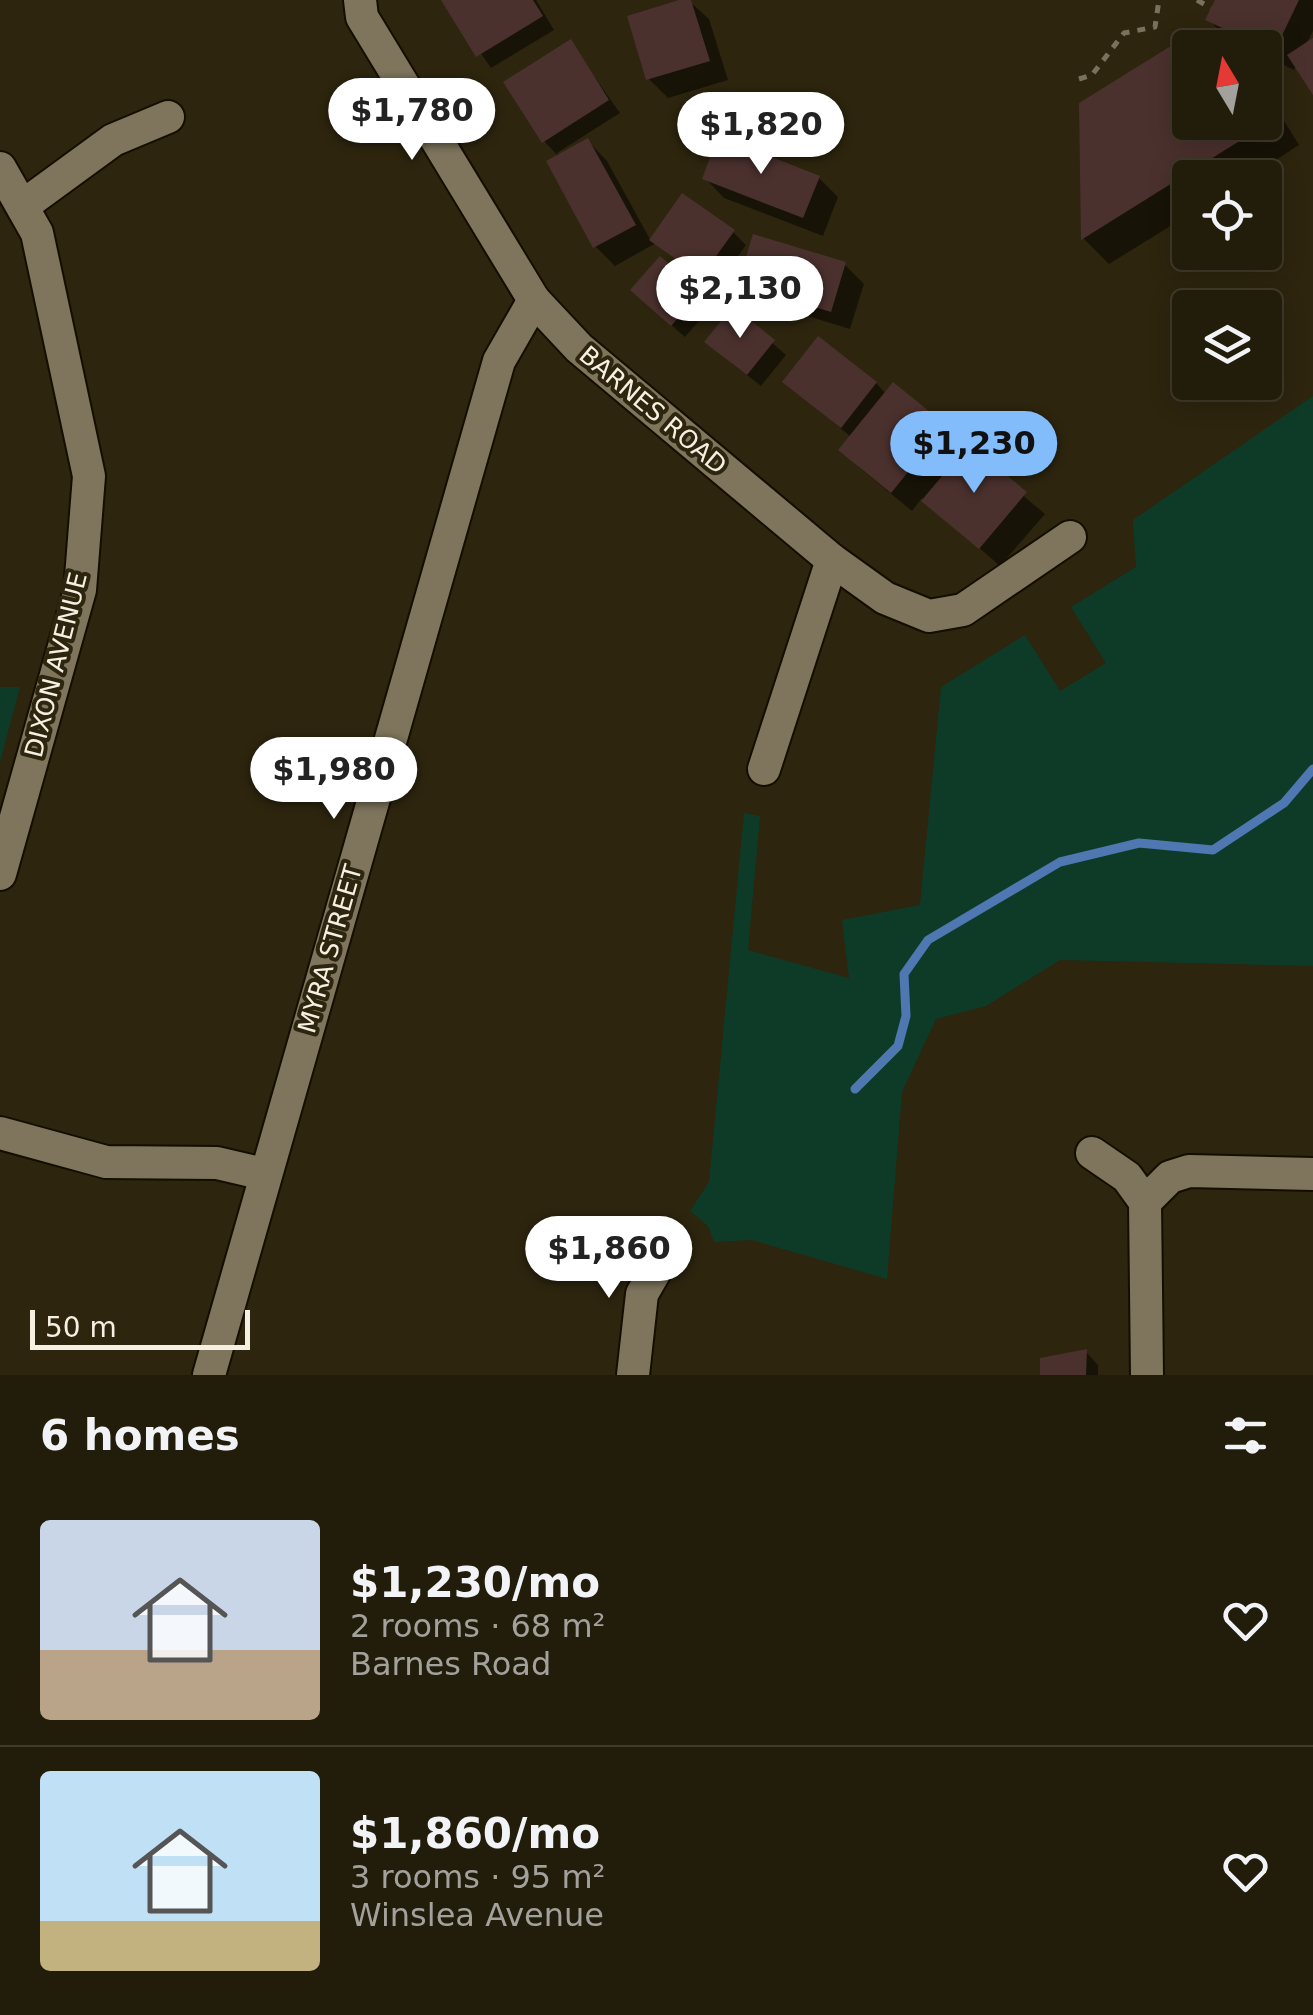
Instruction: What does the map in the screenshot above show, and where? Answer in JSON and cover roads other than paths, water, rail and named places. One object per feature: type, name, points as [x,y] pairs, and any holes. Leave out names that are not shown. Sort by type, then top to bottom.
[{"type":"street","name":"BARNES ROAD","points":[[360,0],[362,17],[534,300],[579,348],[832,560],[885,598],[929,616],[963,610],[1070,537]]},
{"type":"street","points":[[24,205],[113,140],[168,118]]},
{"type":"street","name":"DIXON AVENUE","points":[[0,168],[24,205],[49,280],[89,476],[80,590],[0,874]]},
{"type":"street","name":"MYRA STREET","points":[[210,1375],[264,1174],[499,360],[534,300]]},
{"type":"street","points":[[764,769],[832,560]]},
{"type":"street","points":[[0,1133],[106,1162],[216,1163],[264,1174]]},
{"type":"street","points":[[1092,1153],[1127,1177],[1145,1202],[1147,1375]]},
{"type":"street","points":[[1145,1202],[1170,1177],[1189,1171],[1313,1174]]},
{"type":"street","points":[[633,1375],[642,1294],[665,1254]]},
{"type":"waterway","points":[[855,1089],[898,1046],[906,1016],[904,974],[928,940],[1060,862],[1139,843],[1213,850],[1284,803],[1313,769]]}]
